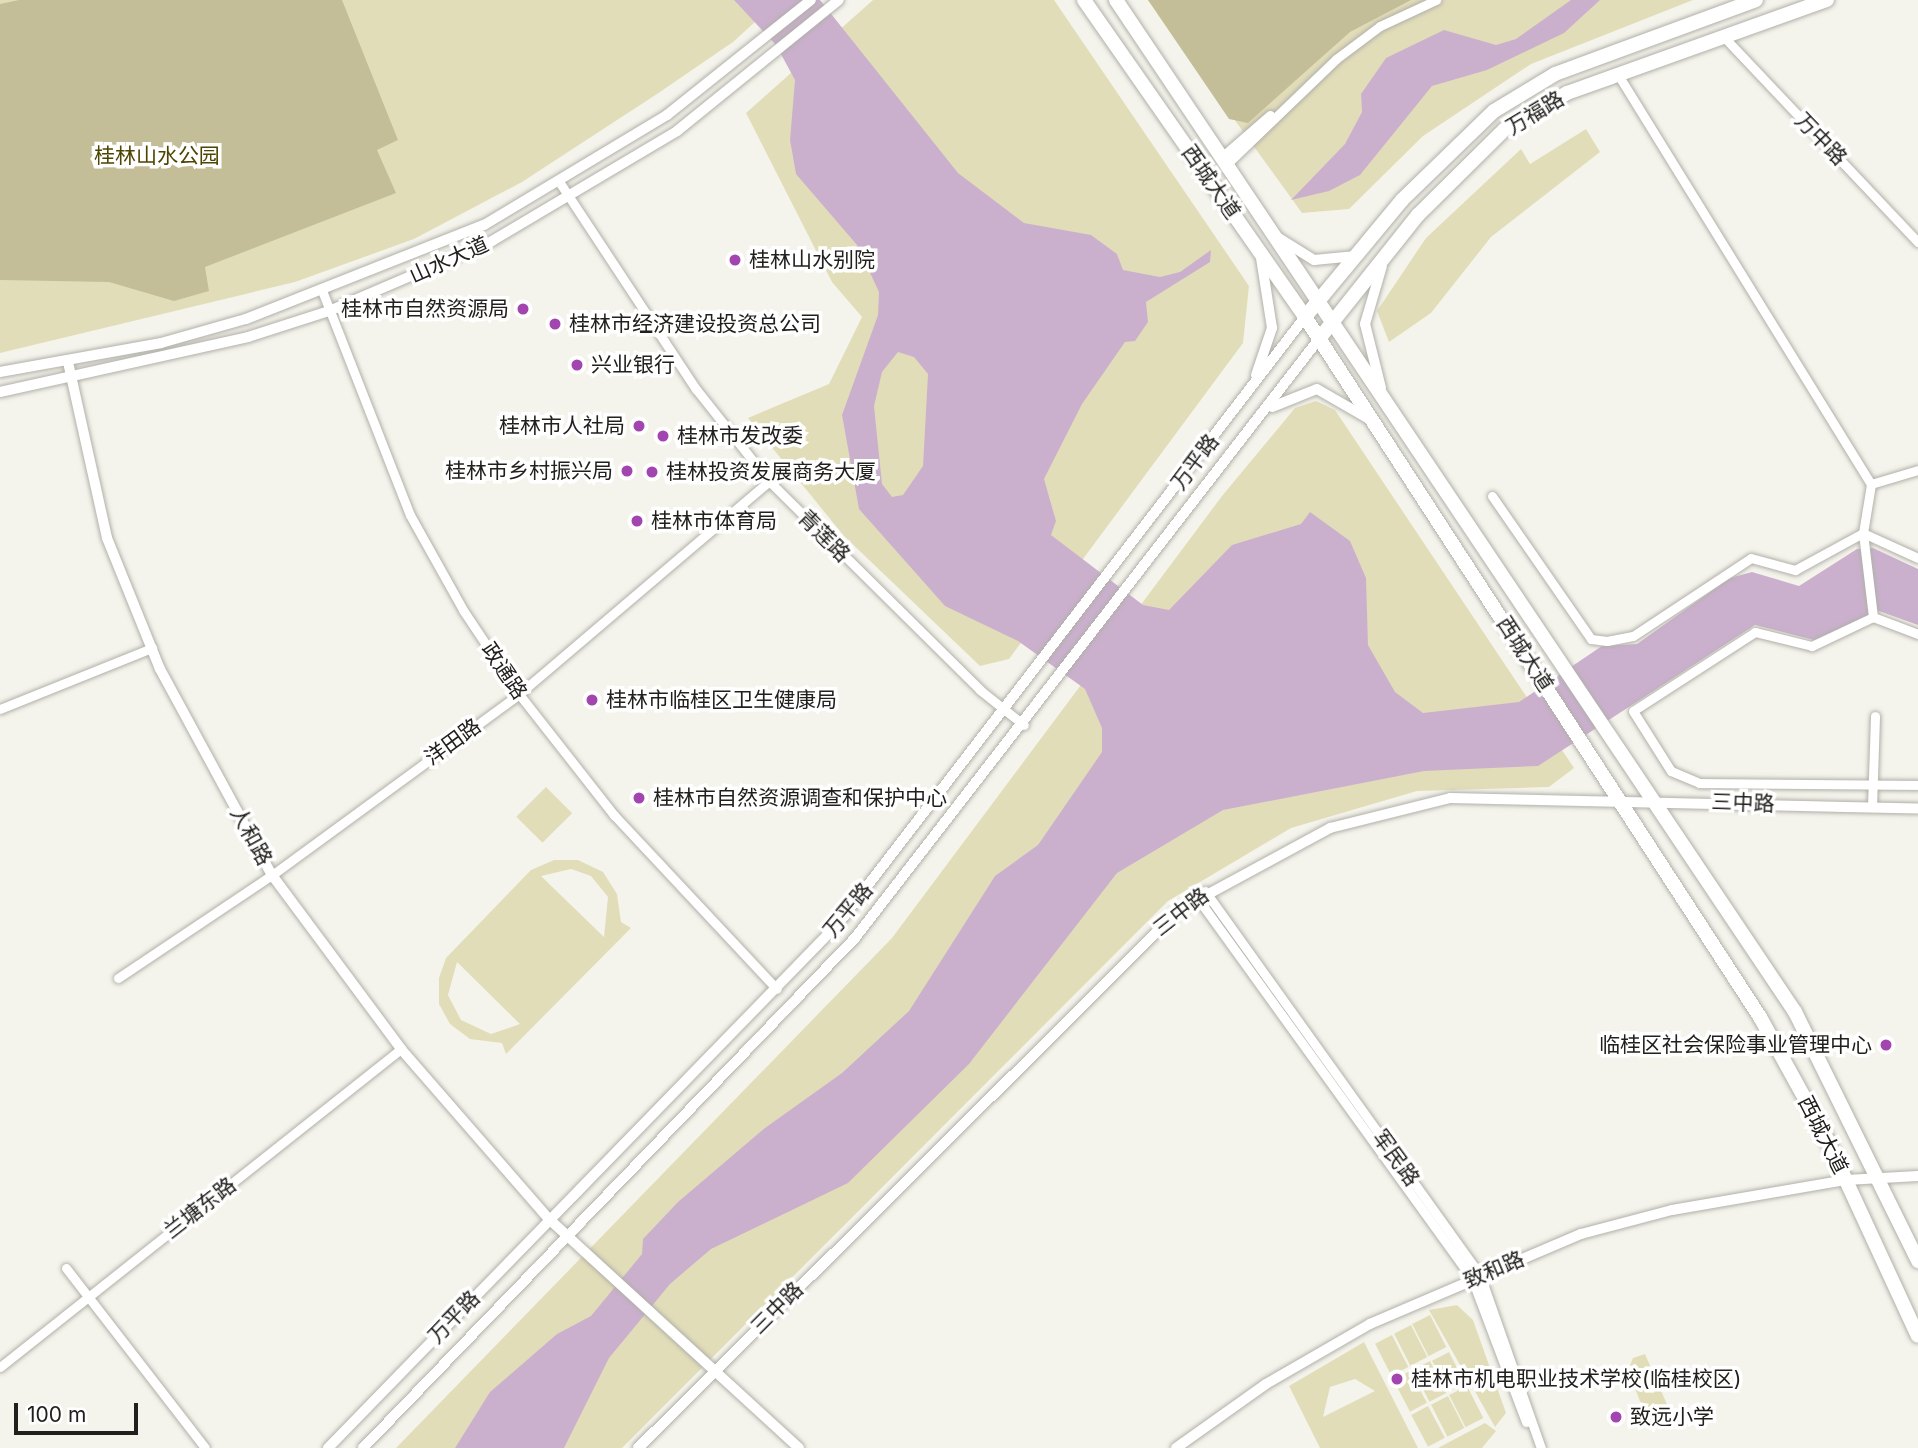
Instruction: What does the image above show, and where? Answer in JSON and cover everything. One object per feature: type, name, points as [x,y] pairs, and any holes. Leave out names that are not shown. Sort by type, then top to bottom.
[{"type":"highway","name":"西城大道","points":[[1084,0],[1305,317],[1760,1017],[1846,1180],[1918,1336]]},
{"type":"highway","name":"西城大道","points":[[1116,0],[1227,158],[1332,323],[1795,1012],[1881,1178],[1918,1261]]},
{"type":"highway","name":"万福路","points":[[1305,317],[1446,153],[1494,111],[1555,74],[1756,0]]},
{"type":"highway","name":"万福路","points":[[1319,339],[1388,251],[1505,130],[1567,93],[1827,0]]},
{"type":"main road","name":"山水大道","points":[[0,372],[68,362],[161,343],[323,293],[484,225],[560,183],[667,115],[811,0]]},
{"type":"main road","name":"山水大道","points":[[0,392],[72,380],[329,311],[492,241],[569,198],[677,131],[839,0]]},
{"type":"main road","points":[[1277,237],[1314,260],[1356,256]]},
{"type":"main road","points":[[1387,404],[1365,324],[1388,251]]},
{"type":"main road","points":[[1249,391],[1272,328],[1260,252]]},
{"type":"main road","name":"万平路","points":[[328,1448],[549,1219],[778,989],[838,924],[1006,710],[1305,317]]},
{"type":"main road","name":"万平路","points":[[363,1448],[855,938],[1024,725],[1319,339]]},
{"type":"main road","name":"人和路","points":[[68,362],[107,538],[152,648],[272,875],[401,1049],[549,1219],[716,1369],[799,1448]]},
{"type":"main road","points":[[1261,415],[1285,397],[1317,389],[1374,423]]},
{"type":"main road","name":"三中路","points":[[638,1448],[1200,894],[1330,828],[1450,798],[1622,802],[1655,800],[1918,809]]},
{"type":"main road","name":"致和路","points":[[1176,1448],[1318,1352],[1476,1277],[1581,1234],[1659,1214],[1846,1180],[1918,1176]]},
{"type":"street","points":[[1227,158],[1331,57],[1378,22],[1425,0]]},
{"type":"street","points":[[1227,158],[1336,60],[1380,26],[1436,0]]},
{"type":"street","name":"万中路","points":[[1723,36],[1918,242]]},
{"type":"street","points":[[1617,73],[1871,484],[1863,533],[1873,617]]},
{"type":"street","name":"青莲路","points":[[560,183],[696,389],[769,481],[1024,725]]},
{"type":"street","name":"政通路","points":[[323,293],[410,515],[519,694],[691,904],[778,989]]},
{"type":"street","points":[[1871,484],[1918,470]]},
{"type":"street","name":"洋田路","points":[[118,978],[272,875],[519,694],[769,481]]},
{"type":"street","points":[[1492,496],[1598,641],[1633,636],[1751,558],[1795,570],[1863,533]]},
{"type":"street","points":[[1863,533],[1918,558]]},
{"type":"street","points":[[1918,634],[1873,617],[1812,646],[1755,632],[1633,711],[1671,771],[1699,783],[1918,785]]},
{"type":"street","points":[[0,709],[152,648]]},
{"type":"street","points":[[1872,807],[1875,716]]},
{"type":"street","name":"军民路","points":[[1200,894],[1476,1277],[1541,1448]]},
{"type":"street","name":"兰塘东路","points":[[0,1367],[401,1049]]},
{"type":"street","points":[[66,1268],[205,1448]]},
{"type":"street","name":"军民路","points":[[1476,1277],[1535,1448]]},
{"type":"green space","name":"桂林山水公园","points":[[0,0],[779,0],[733,42],[657,94],[522,182],[414,239],[295,282],[0,353]]},
{"type":"green space","points":[[19,0],[342,0],[398,140],[377,150],[396,193],[205,267],[209,291],[174,301],[109,282],[0,280],[0,4]]},
{"type":"green space","points":[[873,0],[1054,0],[1249,286],[1243,343],[1009,659],[980,666],[844,536],[748,418],[829,384],[862,317],[832,282],[746,113]]},
{"type":"green space","points":[[1148,0],[1693,0],[1531,64],[1423,136],[1349,209],[1302,213]]},
{"type":"green space","points":[[1148,0],[1411,0],[1350,32],[1248,123],[1229,119]]},
{"type":"green space","points":[[1586,129],[1600,152],[1491,237],[1431,313],[1389,342],[1377,311],[1426,238],[1521,149],[1530,164]]},
{"type":"green space","points":[[1316,401],[1335,410],[1574,768],[1549,787],[1417,791],[1291,828],[1168,901],[622,1448],[396,1448],[892,938],[1222,496],[1295,408]]},
{"type":"green space","points":[[546,787],[572,813],[542,843],[516,817]]},
{"type":"green space","points":[[554,860],[578,860],[603,872],[617,894],[621,922],[631,928],[506,1054],[502,1043],[470,1039],[450,1024],[439,1004],[439,978],[446,958],[531,870]],"holes":[[[571,869],[591,876],[608,897],[604,937],[541,876]],[[457,962],[520,1024],[491,1034],[461,1020],[448,995]]]},
{"type":"green space","points":[[1457,1305],[1473,1320],[1506,1413],[1495,1427],[1429,1310]]},
{"type":"green space","points":[[1430,1315],[1446,1347],[1429,1356],[1412,1324]]},
{"type":"green space","points":[[1411,1325],[1427,1357],[1410,1366],[1394,1334]]},
{"type":"green space","points":[[1392,1335],[1408,1367],[1391,1376],[1375,1344]]},
{"type":"green space","points":[[1364,1342],[1418,1448],[1320,1448],[1289,1386]],"holes":[[[1355,1379],[1375,1391],[1323,1417],[1330,1387]]]},
{"type":"green space","points":[[1449,1352],[1465,1383],[1448,1392],[1432,1361]]},
{"type":"green space","points":[[1645,1354],[1673,1418],[1664,1430],[1649,1425],[1628,1370],[1633,1358]]},
{"type":"green space","points":[[1430,1361],[1446,1393],[1429,1402],[1413,1370]]},
{"type":"green space","points":[[1410,1371],[1427,1403],[1410,1412],[1393,1380]]},
{"type":"green space","points":[[1467,1386],[1483,1418],[1466,1427],[1449,1395]]},
{"type":"green space","points":[[1448,1396],[1464,1428],[1447,1437],[1431,1405]]},
{"type":"green space","points":[[1428,1406],[1445,1438],[1428,1447],[1411,1415]]},
{"type":"green space","points":[[1485,1423],[1496,1431],[1482,1448],[1438,1448]]},
{"type":"shaded area","points":[[734,0],[820,0],[958,173],[1024,223],[1091,235],[1117,254],[1123,270],[1160,277],[1180,272],[1211,250],[1210,262],[1146,302],[1148,322],[1135,341],[1125,342],[1082,404],[1044,479],[1056,521],[1051,535],[1143,605],[1169,610],[1232,545],[1301,524],[1310,512],[1350,541],[1366,578],[1368,645],[1395,692],[1423,713],[1519,702],[1602,646],[1637,644],[1730,578],[1752,572],[1799,586],[1857,549],[1873,548],[1918,569],[1918,625],[1879,611],[1814,640],[1755,625],[1538,766],[1424,771],[1223,810],[1117,873],[969,1064],[848,1183],[711,1249],[670,1284],[609,1358],[564,1448],[455,1448],[490,1392],[557,1334],[591,1316],[642,1254],[643,1239],[678,1202],[765,1128],[842,1073],[909,1011],[995,876],[1038,845],[1102,752],[1102,728],[1085,689],[1018,641],[945,606],[859,509],[842,415],[878,315],[879,292],[857,245],[796,174],[790,140],[795,80],[776,45]],"holes":[[[898,352],[914,357],[928,374],[923,466],[903,495],[892,497],[882,484],[874,406],[882,372]]]},
{"type":"shaded area","points":[[1571,0],[1600,0],[1564,33],[1487,70],[1432,86],[1360,175],[1329,191],[1291,200],[1345,144],[1362,112],[1361,94],[1386,58],[1444,30],[1496,45],[1516,39]]},
{"type":"place","name":"桂林山水别院","points":[[735,260]]},
{"type":"place","name":"桂林市自然资源局","points":[[523,309]]},
{"type":"place","name":"桂林市经济建设投资总公司","points":[[555,324]]},
{"type":"place","name":"兴业银行","points":[[577,365]]},
{"type":"place","name":"桂林市人社局","points":[[639,426]]},
{"type":"place","name":"桂林市发改委","points":[[663,436]]},
{"type":"place","name":"桂林市乡村振兴局","points":[[627,471]]},
{"type":"place","name":"桂林投资发展商务大厦","points":[[652,472]]},
{"type":"place","name":"桂林市体育局","points":[[637,521]]},
{"type":"place","name":"桂林市临桂区卫生健康局","points":[[592,700]]},
{"type":"place","name":"桂林市自然资源调查和保护中心","points":[[639,798]]},
{"type":"place","name":"临桂区社会保险事业管理中心","points":[[1886,1045]]},
{"type":"place","name":"桂林市机电职业技术学校(临桂校区)","points":[[1397,1379]]},
{"type":"place","name":"致远小学","points":[[1616,1417]]}]
